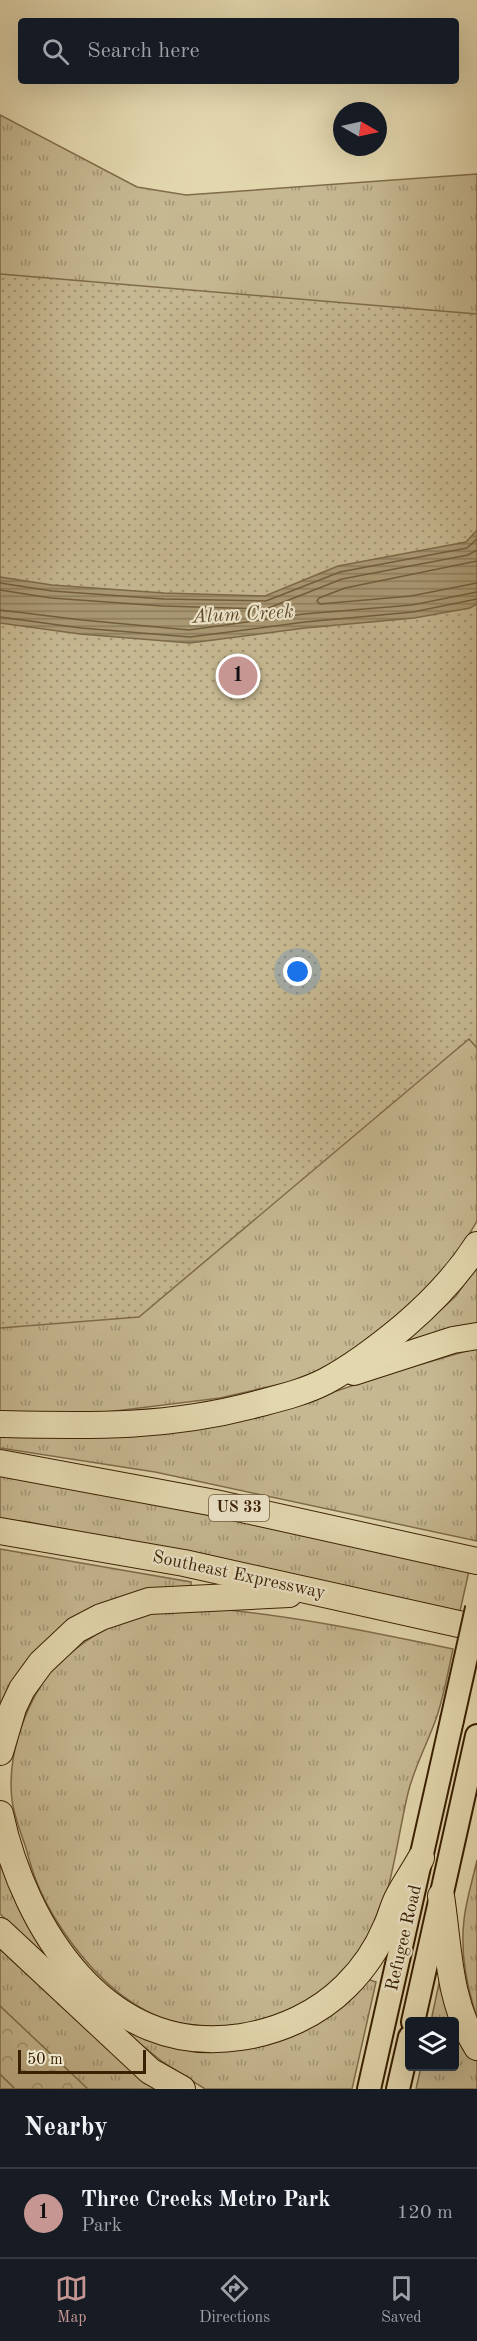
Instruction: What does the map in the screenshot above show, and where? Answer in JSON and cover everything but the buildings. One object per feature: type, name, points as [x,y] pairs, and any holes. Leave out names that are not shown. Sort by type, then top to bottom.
[{"type":"highway","points":[[326,1381],[387,1341],[422,1310],[458,1271],[477,1245]]},
{"type":"highway","points":[[0,1424],[102,1426],[154,1424],[221,1414],[300,1392],[326,1381],[453,1340],[477,1336]]},
{"type":"highway","name":"US 33","points":[[0,1463],[215,1503],[477,1561]]},
{"type":"highway","name":"Southeast Expressway","points":[[0,1531],[173,1561],[477,1628]]},
{"type":"highway","points":[[0,1752],[13,1708],[40,1663],[76,1630],[101,1617],[149,1601],[322,1592]]},
{"type":"highway","points":[[0,1814],[7,1847],[28,1900],[52,1944],[77,1976],[101,1998],[128,2017],[158,2030],[190,2039],[226,2039],[260,2034],[292,2023],[323,2005],[345,1987],[365,1964],[382,1936],[398,1898],[421,1858]]},
{"type":"highway","points":[[441,1896],[455,1998],[463,2022],[477,2048]]},
{"type":"highway","points":[[0,1930],[150,2071],[182,2089]]},
{"type":"main road","name":"Refugee Road","points":[[369,2089],[477,1608]]},
{"type":"main road","name":"Refugee Road","points":[[414,2017],[477,1736]]},
{"type":"main road","points":[[398,2089],[405,2059]]},
{"type":"green space","points":[[0,115],[137,187],[186,195],[477,174],[477,340],[0,295]]},
{"type":"green space","points":[[0,274],[477,314],[477,1048],[469,1039],[139,1317],[0,1328]]},
{"type":"green space","points":[[477,935],[477,1221],[463,1245],[423,1296],[355,1351],[302,1379],[220,1398],[99,1413],[0,1412],[0,1313],[357,1085]]},
{"type":"green space","points":[[477,1265],[477,1324],[411,1344],[408,1339],[456,1296]]},
{"type":"green space","points":[[477,1348],[477,1541],[155,1472],[0,1448],[0,1433],[271,1413],[387,1374]]},
{"type":"green space","points":[[0,1476],[45,1482],[175,1508],[469,1571],[460,1611],[223,1559],[28,1522],[0,1519]]},
{"type":"green space","points":[[0,1549],[191,1582],[191,1589],[108,1605],[0,1720]]},
{"type":"green space","points":[[193,1607],[291,1618],[453,1649],[439,1710],[408,1793],[386,1896],[380,1915],[361,1953],[331,1985],[306,2002],[280,2015],[237,2025],[190,2025],[160,2017],[146,2011],[118,1992],[93,1969],[71,1943],[44,1898],[31,1866],[12,1800],[12,1769],[18,1738],[35,1695],[54,1668],[95,1635],[122,1621],[146,1614]]},
{"type":"green space","points":[[0,1851],[51,1955],[48,1960],[0,1914]]},
{"type":"green space","points":[[477,1860],[477,2018],[467,1982],[463,1933],[465,1912]]},
{"type":"green space","points":[[0,1945],[168,2089],[0,2089]]},
{"type":"green space","points":[[442,1969],[453,2017],[432,2017]]},
{"type":"green space","points":[[367,1979],[376,1982],[352,2089],[205,2089],[164,2063],[123,2030],[127,2025],[198,2047]]},
{"type":"green space","points":[[0,2006],[88,2089],[15,2089],[0,2074]]},
{"type":"green space","points":[[459,2030],[477,2060],[477,2089],[416,2089],[420,2071],[459,2071]]},
{"type":"water","name":"Alum Creek","points":[[477,530],[477,604],[470,608],[414,618],[305,628],[190,643],[80,634],[0,623],[0,577],[52,585],[164,593],[265,596],[338,566],[466,542]]},
{"type":"place","name":"Three Creeks Metro Park","points":[[238,676]]}]
